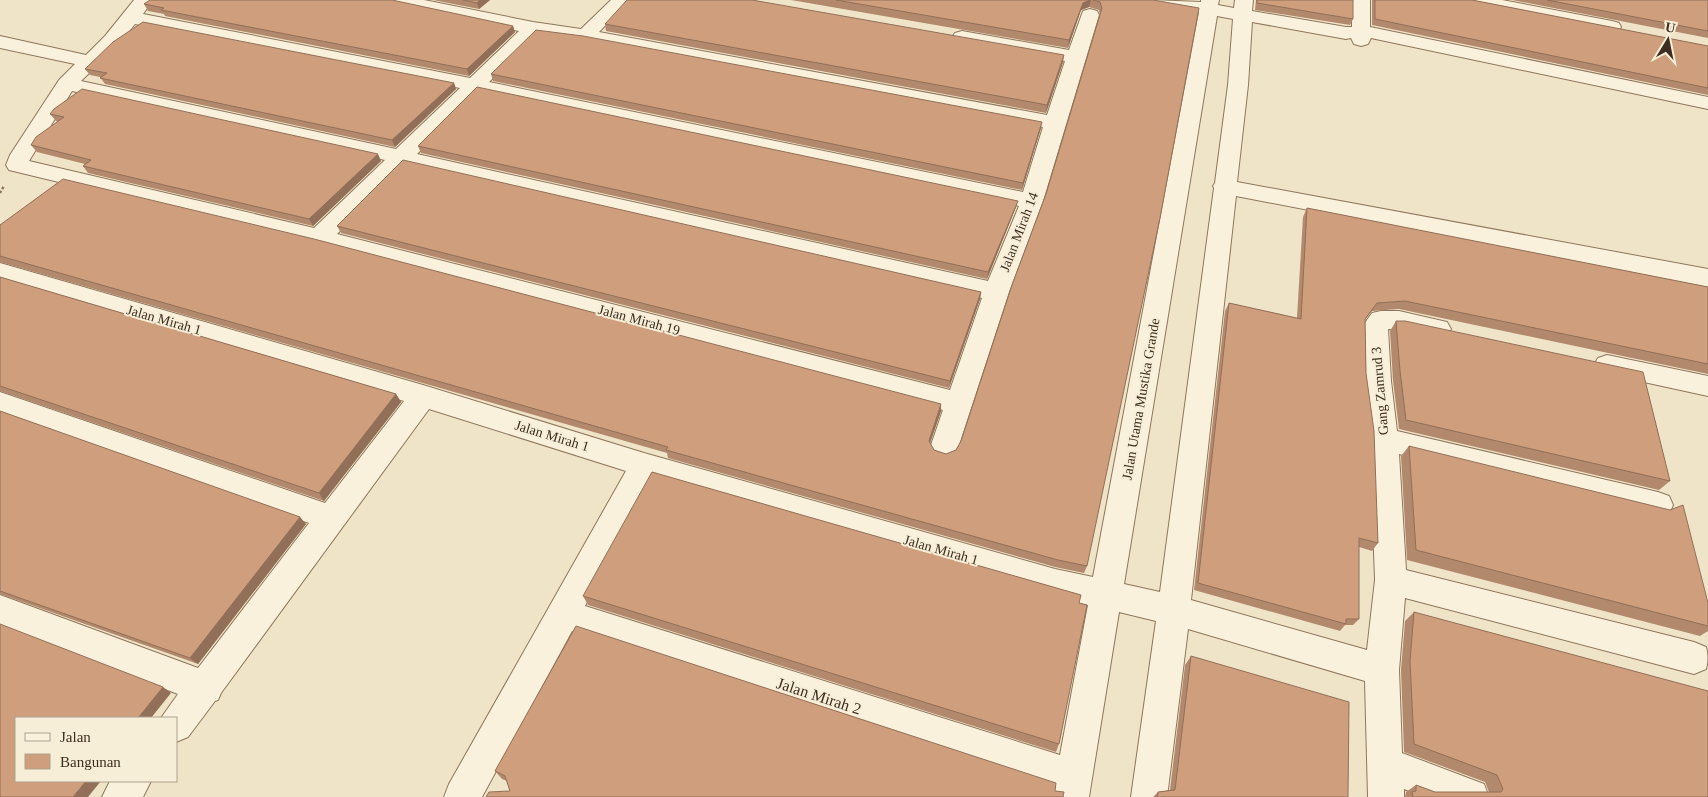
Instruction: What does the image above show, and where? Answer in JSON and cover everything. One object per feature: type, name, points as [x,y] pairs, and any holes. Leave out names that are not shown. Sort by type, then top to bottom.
[{"type":"street","points":[[66,84],[112,40],[144,0]]},
{"type":"street","points":[[398,0],[533,28],[586,36],[1055,123]]},
{"type":"street","points":[[477,16],[496,0]]},
{"type":"street","points":[[586,36],[621,0]]},
{"type":"street","points":[[1160,0],[1243,7],[1708,112]]},
{"type":"street","points":[[1356,34],[1361,0]]},
{"type":"street","points":[[1474,0],[1630,31]]},
{"type":"street","name":"Jalan Utama Mustika Grande","points":[[1072,787],[1209,4]]},
{"type":"street","points":[[1149,797],[1174,610],[1224,186],[1238,85],[1243,7]]},
{"type":"street","name":"Jalan Mirah 14","points":[[944,448],[996,292],[1032,201],[1090,14]]},
{"type":"street","points":[[130,16],[474,85],[1032,201]]},
{"type":"street","points":[[319,237],[533,28]]},
{"type":"street","points":[[942,33],[1077,57]]},
{"type":"street","points":[[1356,34],[1708,103]]},
{"type":"street","points":[[0,42],[88,61]]},
{"type":"street","points":[[66,84],[402,157],[996,292]]},
{"type":"street","name":"Jalan Mirah 19","points":[[66,84],[17,164],[75,180],[319,237],[959,403]]},
{"type":"street","points":[[1224,186],[1261,195],[1708,278]]},
{"type":"street","name":"Jalan Mirah 1","points":[[0,272],[423,396],[644,465],[1055,583],[1174,610],[1382,670]]},
{"type":"street","name":"Gang Zamrud 3","points":[[1385,781],[1382,670],[1391,580],[1384,439],[1377,381],[1375,327],[1381,320],[1399,320],[1465,335]]},
{"type":"street","points":[[1579,360],[1708,386]]},
{"type":"street","points":[[178,723],[423,396]]},
{"type":"street","points":[[0,403],[331,518]]},
{"type":"street","points":[[1384,439],[1658,505]]},
{"type":"street","points":[[475,793],[564,614],[644,465]]},
{"type":"street","points":[[1391,580],[1694,658]]},
{"type":"street","points":[[0,610],[206,688]]},
{"type":"street","name":"Jalan Mirah 2","points":[[564,614],[1072,787]]},
{"type":"street","points":[[1385,781],[1471,797]]},
{"type":"street","points":[[120,797],[132,782]]},
{"type":"building","points":[[150,0],[392,0],[513,26],[467,69],[161,10],[164,8],[144,4]]},
{"type":"building","points":[[463,0],[480,0],[477,3]]},
{"type":"building","points":[[627,0],[752,0],[1064,55],[1047,105],[605,24]]},
{"type":"building","points":[[836,0],[1090,0],[1083,3],[1069,40]]},
{"type":"building","points":[[1093,0],[1153,0],[1199,8],[1160,218],[1087,566],[1058,560],[666,450],[668,447],[0,256],[0,225],[63,179],[314,239],[941,404],[929,441],[934,450],[946,454],[956,450],[961,441],[1012,285],[1046,194],[1102,8],[1100,2]]},
{"type":"building","points":[[1257,0],[1353,0],[1353,19],[1257,3]]},
{"type":"building","points":[[1375,0],[1472,0],[1708,46],[1708,88],[1375,19]]},
{"type":"building","points":[[1547,0],[1708,0],[1708,31]]},
{"type":"building","points":[[143,22],[454,83],[392,140],[100,78],[107,73],[85,69],[113,42]]},
{"type":"building","points":[[536,30],[583,36],[1042,122],[1023,183],[491,74]]},
{"type":"building","points":[[477,87],[1018,201],[988,272],[418,146]]},
{"type":"building","points":[[82,89],[378,154],[309,219],[83,166],[91,160],[31,145],[36,137],[64,117],[50,114],[54,109]]},
{"type":"building","points":[[403,160],[981,292],[950,381],[337,226]]},
{"type":"building","points":[[1307,208],[1708,287],[1708,364],[1405,301],[1377,303],[1365,319],[1366,373],[1374,431],[1378,543],[1359,538],[1359,619],[1346,619],[1346,624],[1198,583],[1229,303],[1301,319]]},
{"type":"building","points":[[0,277],[396,394],[319,493],[0,386]]},
{"type":"building","points":[[1396,321],[1405,321],[1643,372],[1670,481],[1406,420]]},
{"type":"building","points":[[0,411],[300,517],[190,658],[0,591]]},
{"type":"building","points":[[1409,446],[1670,510],[1683,505],[1708,603],[1708,626],[1416,550]]},
{"type":"building","points":[[652,472],[1081,595],[1079,603],[1087,605],[1059,744],[583,596]]},
{"type":"building","points":[[1414,612],[1708,691],[1708,797],[1413,797],[1412,792],[1416,791],[1416,785],[1435,792],[1501,792],[1503,789],[1497,775],[1414,744],[1410,661]]},
{"type":"building","points":[[0,624],[163,687],[139,717],[15,717],[15,782],[85,782],[73,797],[0,797]]},
{"type":"building","points":[[576,626],[1056,783],[1055,791],[1064,792],[1063,797],[486,797],[489,792],[510,791],[505,776],[495,771]]},
{"type":"building","points":[[1191,656],[1349,702],[1348,797],[1157,797],[1158,792],[1175,790]]}]
